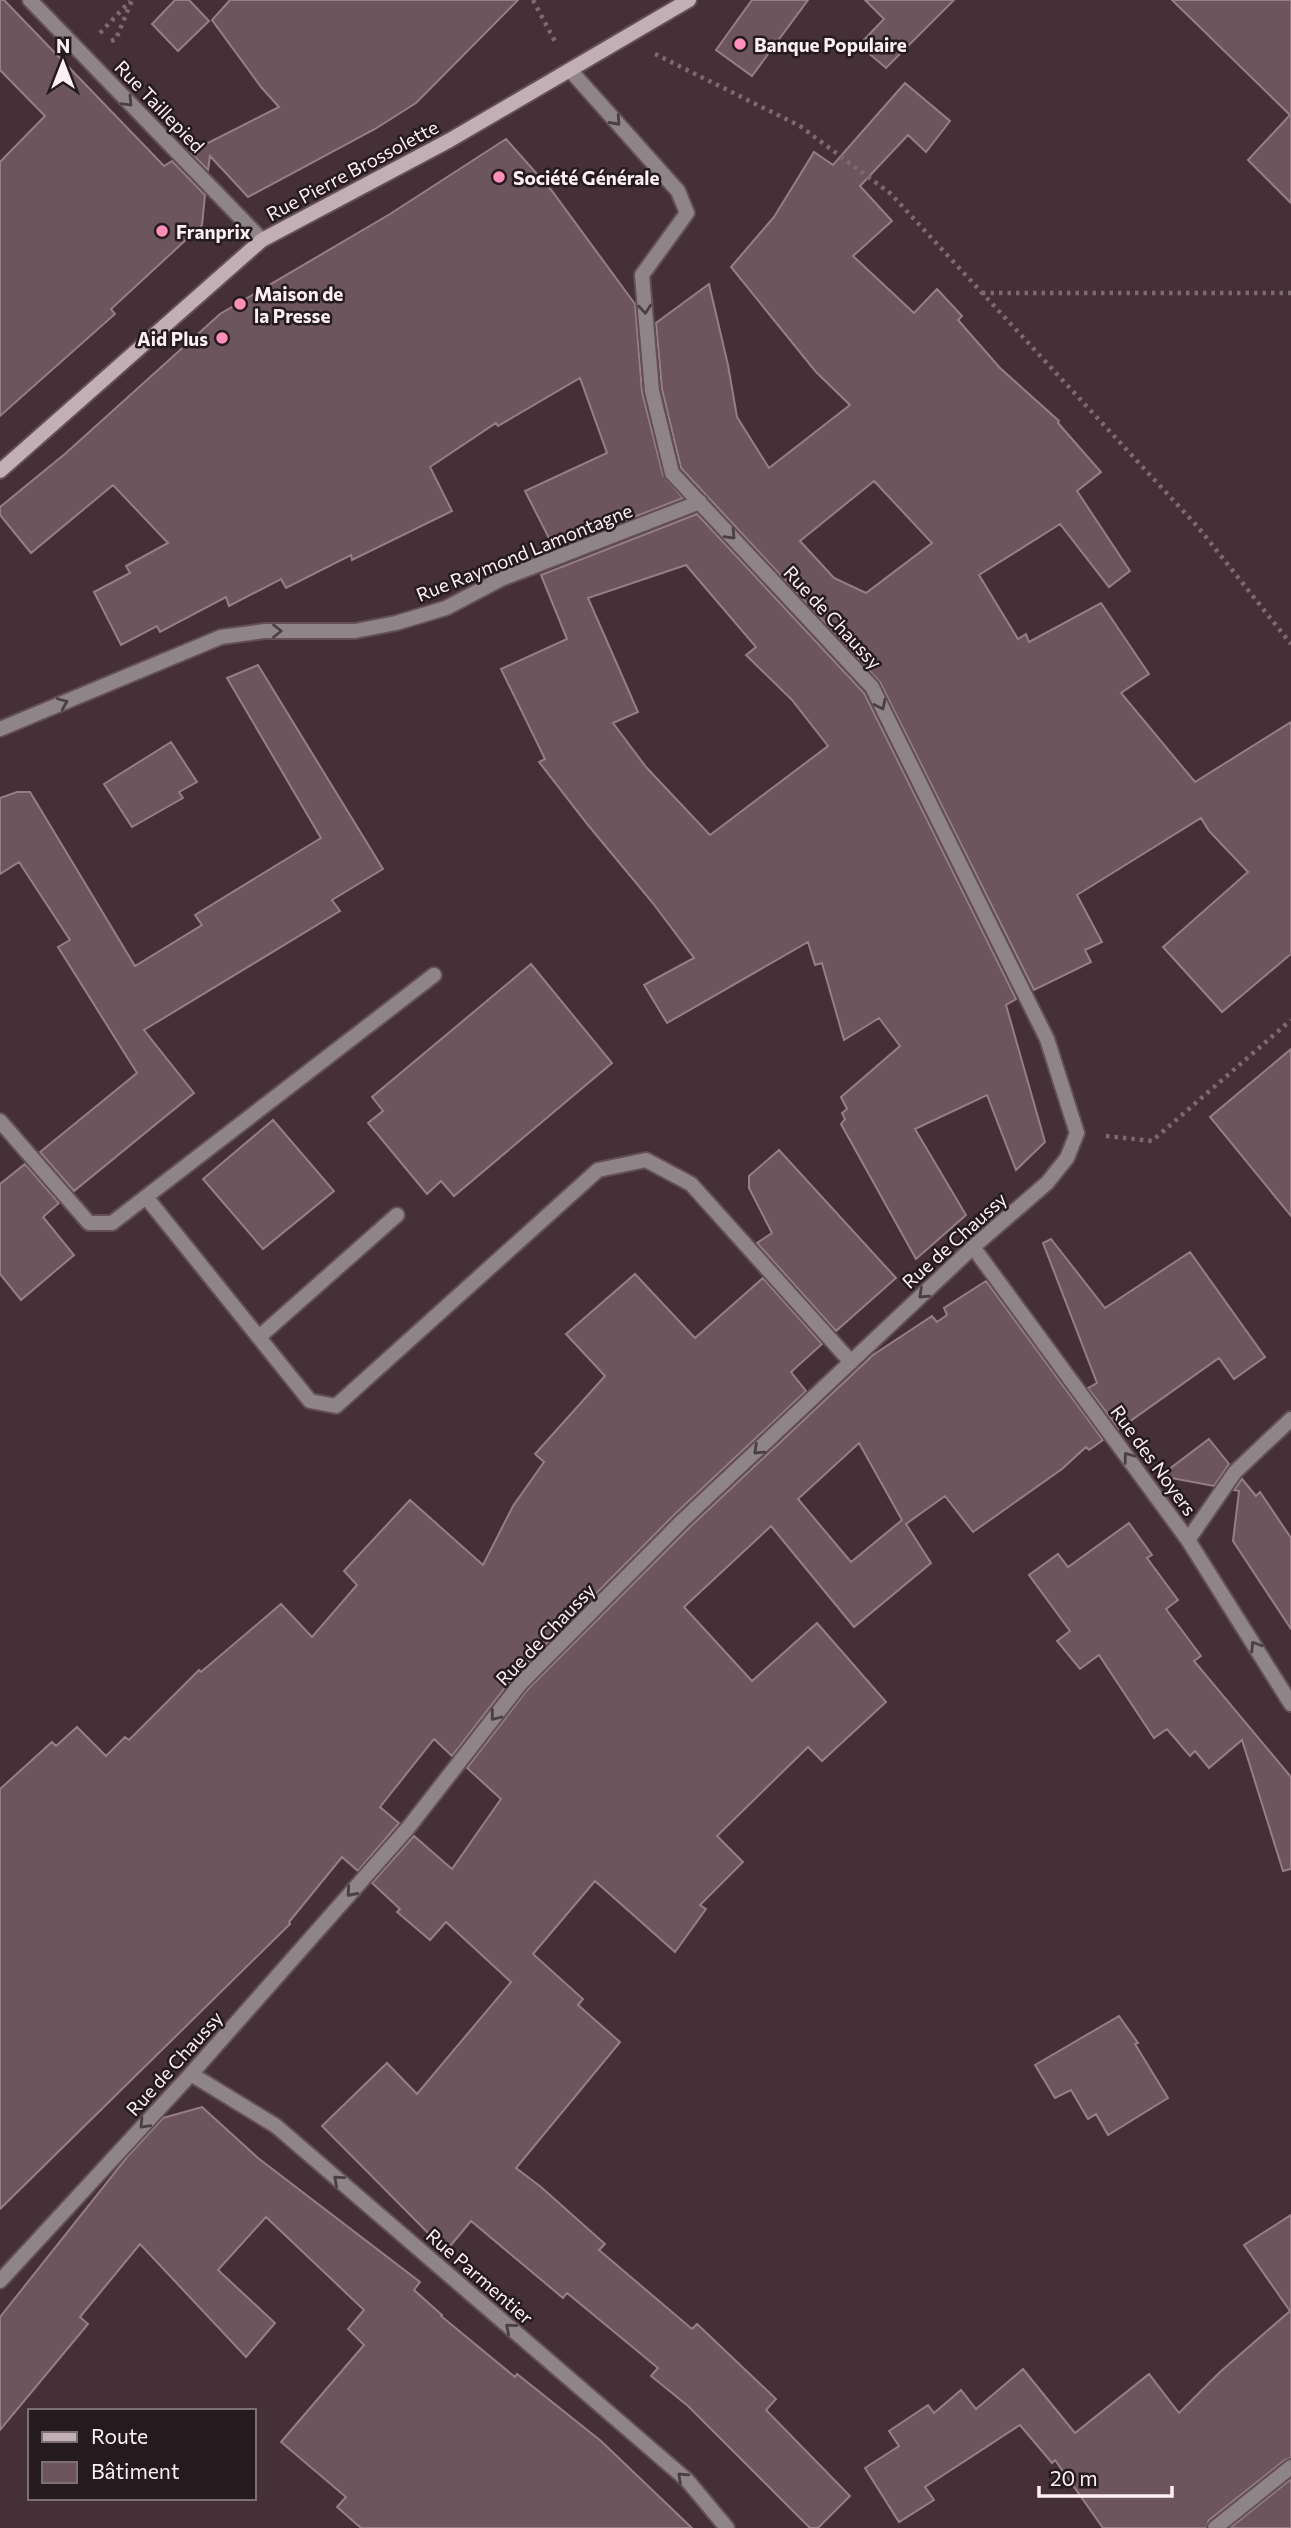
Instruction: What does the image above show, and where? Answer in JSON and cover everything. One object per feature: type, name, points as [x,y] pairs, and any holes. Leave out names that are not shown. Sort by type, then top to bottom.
[{"type":"main road","name":"Rue Pierre Brossolette","points":[[0,471],[262,240],[450,140],[689,0]]},
{"type":"street","name":"Rue Taillepied","points":[[30,0],[262,240]]},
{"type":"street","name":"Rue de Chaussy","points":[[0,2281],[191,2074],[408,1828],[521,1683],[683,1520],[973,1247],[1046,1183],[1067,1158],[1077,1133],[1047,1039],[872,687],[673,473],[652,391],[642,275],[687,213],[678,191],[570,71]]},
{"type":"street","name":"Rue Raymond Lamontagne","points":[[0,729],[221,637],[265,631],[355,631],[396,623],[446,608],[501,579],[700,502]]},
{"type":"street","points":[[0,1121],[89,1223],[112,1223],[434,975]]},
{"type":"street","points":[[146,1197],[310,1401],[336,1406],[598,1170],[646,1160],[691,1184],[851,1362]]},
{"type":"street","points":[[259,1337],[397,1215]]},
{"type":"street","name":"Rue des Noyers","points":[[973,1247],[1188,1539],[1291,1704]]},
{"type":"street","points":[[1188,1539],[1236,1472],[1291,1419]]},
{"type":"street","name":"Rue Parmentier","points":[[191,2074],[276,2126],[687,2480],[727,2528]]},
{"type":"street","points":[[1214,2528],[1291,2467]]},
{"type":"path","points":[[82,54],[131,0]]},
{"type":"path","points":[[82,54],[116,39],[131,0]]},
{"type":"path","points":[[533,0],[570,71]]},
{"type":"path","points":[[625,39],[800,126],[891,194],[1198,527],[1291,644]]},
{"type":"path","points":[[981,293],[1291,293]]},
{"type":"path","points":[[1077,1133],[1152,1141],[1291,1020]]},
{"type":"building","points":[[0,0],[4,0],[164,166],[172,161],[205,195],[202,225],[111,309],[115,314],[0,416],[0,162],[45,116],[0,70]]},
{"type":"building","points":[[175,0],[189,0],[209,21],[178,51],[152,24]]},
{"type":"building","points":[[230,0],[518,0],[416,103],[375,129],[248,197],[210,156],[208,170],[190,152],[279,107],[212,20]]},
{"type":"building","points":[[752,0],[808,0],[752,76],[716,50]]},
{"type":"building","points":[[865,0],[954,0],[886,68],[859,45],[884,19]]},
{"type":"building","points":[[1172,0],[1291,0],[1291,203],[1248,160],[1290,115]]},
{"type":"building","points":[[905,83],[950,121],[926,152],[908,135],[860,186],[892,221],[853,256],[914,313],[937,289],[962,316],[958,320],[1000,368],[1059,421],[1101,472],[1077,491],[1130,571],[1109,587],[1060,524],[979,575],[1018,639],[1026,634],[1029,642],[1101,603],[1149,674],[1121,693],[1195,782],[1291,722],[1291,954],[1222,1012],[1163,947],[1248,872],[1209,831],[1201,818],[1077,895],[1102,942],[1085,950],[1091,962],[1034,990],[880,682],[681,468],[662,389],[656,323],[709,284],[737,417],[769,468],[850,405],[816,372],[731,267],[774,217],[814,152],[833,165]],"holes":[[[874,481],[932,543],[866,593],[834,578],[800,541]]]},
{"type":"building","points":[[506,139],[552,191],[635,304],[642,392],[663,475],[683,498],[554,548],[525,491],[607,453],[580,378],[498,426],[496,423],[430,467],[452,511],[352,560],[351,555],[286,588],[281,579],[229,606],[226,597],[160,632],[157,626],[121,645],[94,592],[130,573],[126,566],[168,543],[113,485],[31,553],[0,515],[0,507],[66,453],[220,314],[390,214]]},
{"type":"building","points":[[697,514],[864,693],[1016,999],[1006,1005],[1045,1142],[1016,1170],[987,1095],[915,1129],[966,1215],[916,1259],[841,1124],[845,1119],[842,1113],[847,1109],[841,1097],[900,1046],[879,1018],[844,1040],[822,963],[815,965],[808,942],[667,1023],[644,985],[694,958],[539,762],[545,759],[501,669],[567,639],[541,575]],"holes":[[[686,565],[756,647],[746,655],[792,700],[828,746],[710,835],[646,767],[613,723],[638,712],[588,598]]]},
{"type":"building","points":[[258,665],[383,869],[332,900],[340,911],[144,1030],[194,1093],[74,1191],[40,1152],[137,1073],[58,947],[70,940],[19,862],[0,874],[0,798],[17,792],[30,792],[135,966],[202,925],[195,915],[321,838],[227,678]]},
{"type":"building","points":[[171,742],[197,782],[179,792],[183,798],[132,827],[104,784]]},
{"type":"building","points":[[531,964],[612,1063],[454,1196],[441,1181],[427,1194],[368,1123],[383,1111],[372,1097]]},
{"type":"building","points":[[1291,1049],[1291,1216],[1210,1117]]},
{"type":"building","points":[[273,1120],[334,1191],[263,1249],[203,1179]]},
{"type":"building","points":[[779,1150],[896,1278],[836,1331],[757,1243],[772,1233],[749,1188],[749,1176]]},
{"type":"building","points":[[25,1164],[59,1203],[43,1217],[74,1255],[21,1300],[0,1274],[0,1184]]},
{"type":"building","points":[[1051,1239],[1105,1308],[1190,1252],[1265,1357],[1234,1379],[1219,1358],[1119,1429],[1088,1388],[1097,1383],[1043,1243]]},
{"type":"building","points":[[635,1274],[695,1338],[763,1278],[822,1344],[791,1372],[806,1391],[676,1513],[514,1676],[452,1756],[434,1739],[380,1807],[399,1823],[358,1871],[342,1857],[290,1924],[0,2209],[0,1789],[52,1742],[56,1746],[77,1727],[106,1756],[125,1737],[129,1740],[199,1670],[201,1672],[281,1604],[312,1637],[357,1585],[344,1571],[410,1500],[483,1565],[513,1506],[544,1462],[535,1454],[605,1376],[566,1334]]},
{"type":"building","points":[[986,1281],[1103,1440],[1089,1450],[1086,1447],[1062,1469],[973,1532],[945,1496],[906,1524],[931,1563],[854,1627],[771,1526],[684,1607],[752,1681],[817,1623],[886,1702],[822,1761],[808,1747],[717,1836],[743,1862],[700,1905],[706,1909],[675,1952],[595,1881],[533,1954],[583,1999],[578,2005],[620,2042],[516,2168],[605,2244],[599,2250],[692,2329],[697,2324],[776,2399],[766,2410],[850,2496],[818,2528],[810,2528],[688,2406],[651,2376],[658,2368],[567,2293],[563,2298],[471,2221],[446,2251],[322,2126],[387,2063],[417,2094],[511,1982],[446,1922],[430,1940],[397,1912],[400,1909],[372,1883],[414,1836],[452,1869],[501,1799],[467,1768],[528,1689],[690,1527],[873,1355],[932,1316],[937,1322],[947,1315],[944,1308]],"holes":[[[859,1443],[902,1520],[851,1562],[798,1499]]]},
{"type":"building","points":[[1209,1439],[1229,1464],[1214,1486],[1160,1476]]},
{"type":"building","points":[[1242,1479],[1256,1496],[1260,1492],[1291,1538],[1291,1629],[1233,1541],[1239,1491],[1234,1490]]},
{"type":"building","points":[[1129,1523],[1152,1555],[1147,1558],[1178,1600],[1166,1609],[1201,1656],[1194,1661],[1291,1777],[1291,1869],[1283,1871],[1242,1740],[1209,1768],[1195,1751],[1190,1756],[1167,1729],[1154,1738],[1099,1655],[1080,1669],[1057,1641],[1070,1631],[1029,1575],[1058,1554],[1068,1567]]},
{"type":"building","points":[[1119,2016],[1138,2043],[1135,2044],[1168,2098],[1108,2135],[1096,2114],[1088,2119],[1071,2090],[1055,2098],[1035,2065]]},
{"type":"building","points":[[202,2107],[258,2158],[420,2282],[414,2290],[441,2316],[515,2377],[517,2374],[601,2441],[692,2528],[361,2528],[337,2507],[346,2497],[281,2442],[364,2345],[348,2329],[364,2310],[266,2217],[218,2270],[275,2323],[246,2357],[140,2244],[80,2317],[88,2324],[0,2430],[0,2317],[128,2156],[163,2118]]},
{"type":"building","points":[[1291,2215],[1291,2458],[1209,2520],[1206,2528],[1103,2528],[1055,2460],[1052,2463],[1020,2425],[925,2487],[934,2500],[899,2522],[865,2468],[899,2446],[889,2431],[928,2405],[934,2413],[961,2390],[976,2409],[1023,2369],[1075,2433],[1149,2374],[1179,2413],[1220,2372],[1290,2311],[1244,2245]]},
{"type":"building","points":[[1291,2479],[1291,2528],[1230,2528]]},
{"type":"place","name":"Banque Populaire","points":[[740,44]]},
{"type":"place","name":"Société Générale","points":[[499,177]]},
{"type":"place","name":"Franprix","points":[[162,231]]},
{"type":"place","name":"Maison de la Presse","points":[[240,304]]},
{"type":"place","name":"Aid Plus","points":[[222,338]]}]
